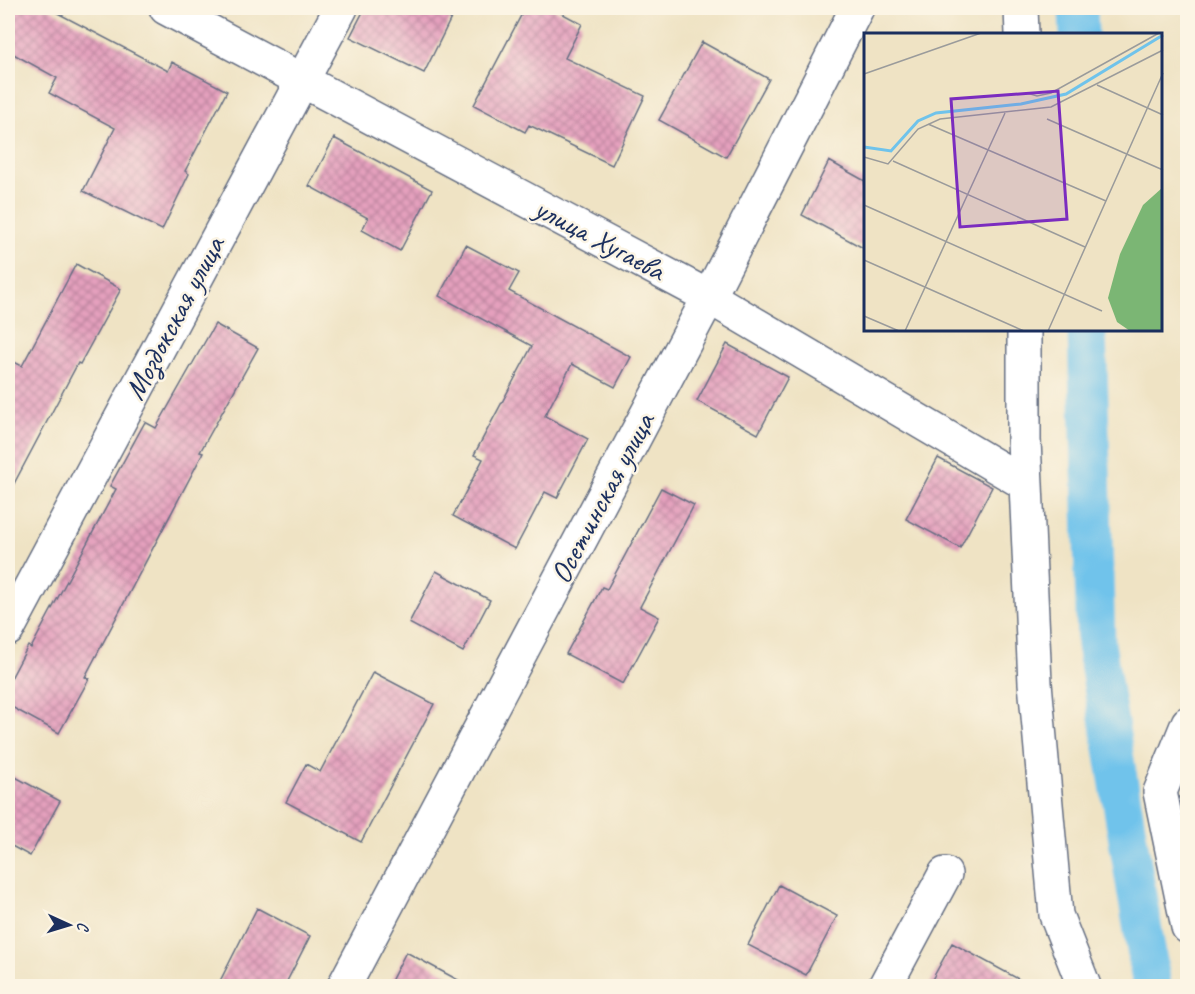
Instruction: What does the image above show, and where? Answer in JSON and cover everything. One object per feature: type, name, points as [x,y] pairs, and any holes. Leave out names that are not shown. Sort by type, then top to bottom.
[{"type":"street","name":"улица Хугаева","points":[[166,8],[709,297],[1026,484]]},
{"type":"street","name":"Моздокская улица","points":[[8,629],[341,8]]},
{"type":"street","name":"Осетинская улица","points":[[344,987],[709,297],[857,8]]},
{"type":"street","points":[[1021,8],[1022,33]]},
{"type":"street","points":[[1024,332],[1024,440],[1035,683],[1056,915],[1084,987]]},
{"type":"street","points":[[1188,723],[1160,792],[1188,927]]},
{"type":"street","points":[[885,987],[945,874]]},
{"type":"building","points":[[8,8],[48,8],[168,71],[172,62],[227,91],[185,171],[189,174],[162,230],[83,191],[115,128],[49,93],[57,78],[8,51]]},
{"type":"building","points":[[365,8],[456,8],[424,73],[350,37]]},
{"type":"building","points":[[525,8],[552,8],[582,24],[565,58],[645,96],[612,165],[529,125],[525,132],[474,105]]},
{"type":"building","points":[[702,42],[769,79],[726,157],[659,120]]},
{"type":"building","points":[[334,138],[432,190],[400,251],[362,230],[368,218],[309,186]]},
{"type":"building","points":[[829,161],[864,180],[864,248],[802,215]]},
{"type":"building","points":[[466,245],[519,273],[509,291],[631,357],[615,387],[572,364],[545,416],[588,439],[557,498],[545,492],[515,549],[453,516],[483,459],[474,455],[532,346],[439,296]]},
{"type":"building","points":[[76,264],[121,289],[80,364],[78,363],[8,495],[8,359],[22,366]]},
{"type":"building","points":[[215,324],[258,348],[200,452],[203,453],[85,677],[89,679],[59,733],[8,705],[8,684],[28,646],[31,648],[116,489],[110,486],[145,422],[156,428]]},
{"type":"building","points":[[727,344],[788,377],[758,434],[697,401]]},
{"type":"building","points":[[938,458],[992,487],[960,548],[906,519]]},
{"type":"building","points":[[661,488],[694,505],[640,607],[659,617],[623,684],[566,654],[602,587],[607,589]]},
{"type":"building","points":[[436,571],[490,600],[463,652],[409,623]]},
{"type":"building","points":[[373,672],[434,704],[361,842],[286,802],[306,764],[320,772]]},
{"type":"building","points":[[8,773],[60,801],[30,856],[8,844]]},
{"type":"building","points":[[779,885],[837,916],[806,975],[748,945]]},
{"type":"building","points":[[257,908],[310,936],[284,987],[217,987]]},
{"type":"building","points":[[952,943],[1033,987],[928,987]]},
{"type":"building","points":[[406,952],[471,987],[388,987]]},
{"type":"waterway","points":[[1078,8],[1079,33]]},
{"type":"waterway","points":[[1087,332],[1096,644],[1152,986]]}]
